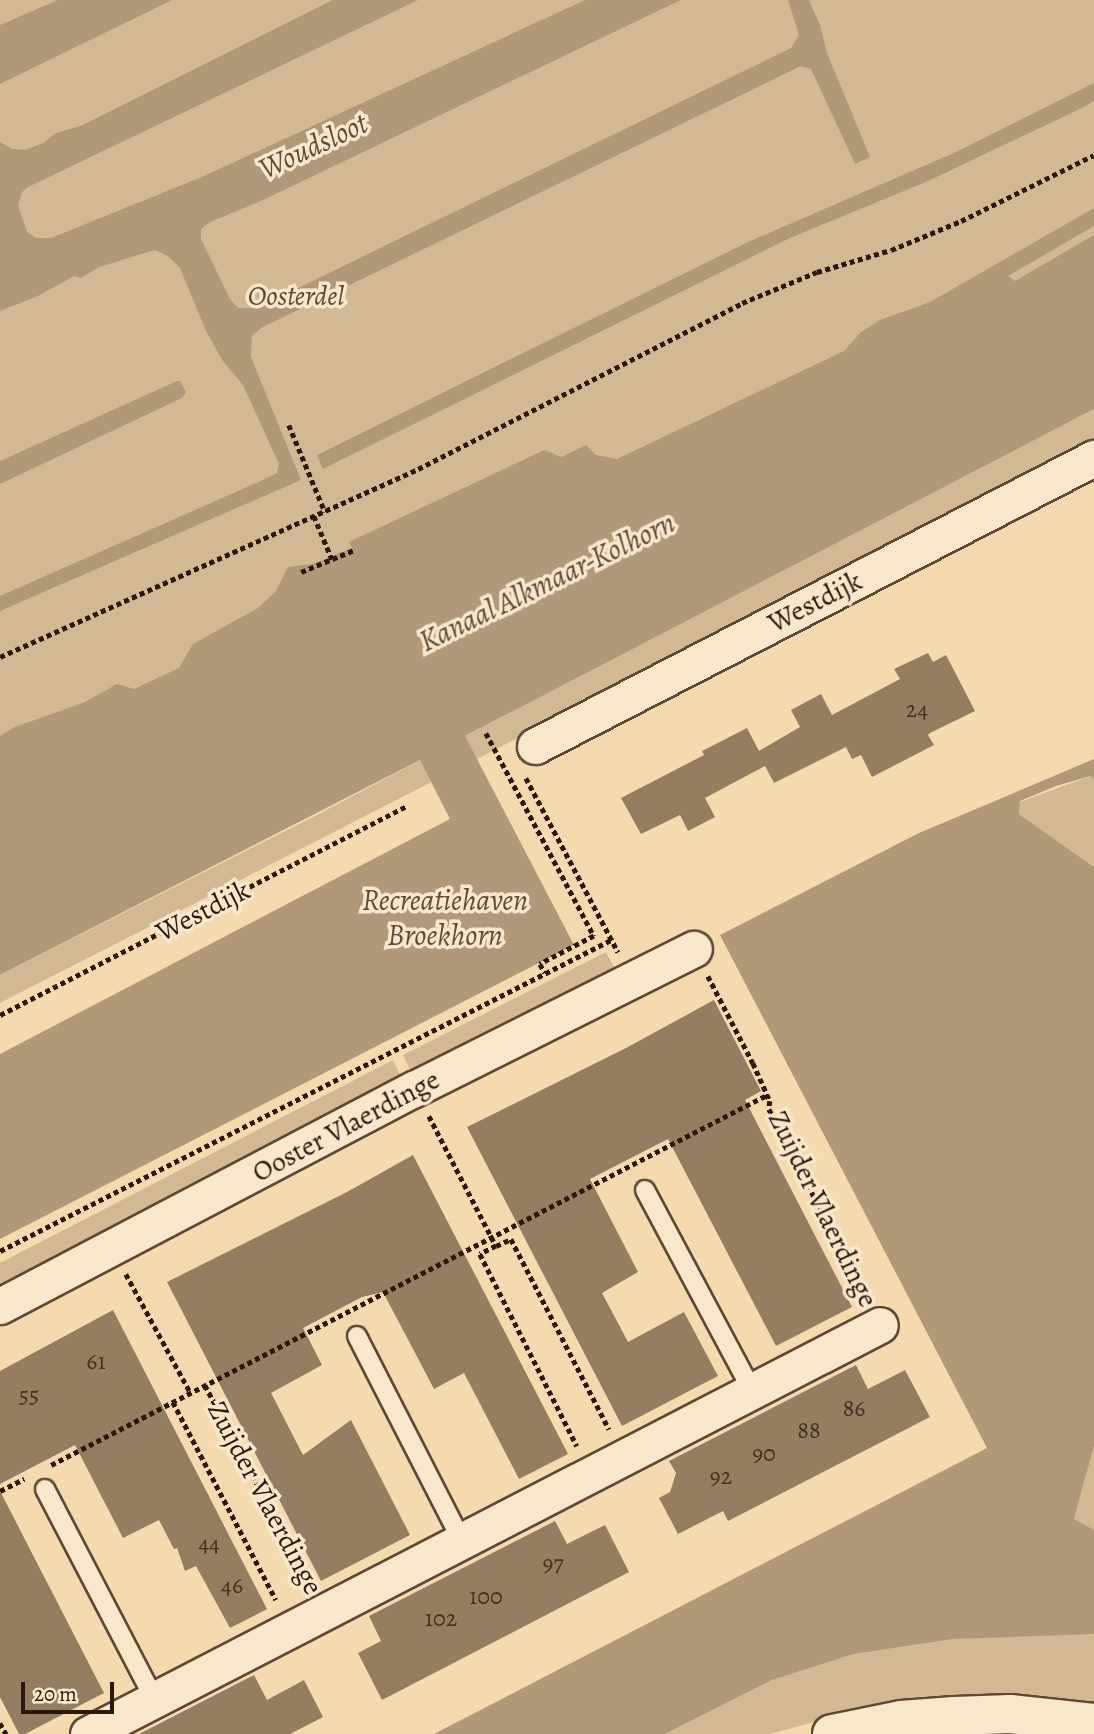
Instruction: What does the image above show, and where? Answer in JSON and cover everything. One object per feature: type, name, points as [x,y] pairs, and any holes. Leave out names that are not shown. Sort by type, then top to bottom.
[{"type":"street","name":"Westdijk","points":[[535,746],[1094,458]]},
{"type":"street","name":"Ooster Vlaerdinge","points":[[0,1306],[414,1089],[694,948]]},
{"type":"street","name":"Zuijder Vlaerdinge","points":[[88,1734],[880,1325]]},
{"type":"street","points":[[832,1734],[901,1720],[954,1716],[1010,1714],[1094,1723]]},
{"type":"lane","points":[[645,1190],[754,1392]]},
{"type":"lane","points":[[357,1336],[462,1541]]},
{"type":"lane","points":[[45,1489],[155,1700]]},
{"type":"path","points":[[0,657],[418,469],[742,303],[817,272],[891,250],[961,221],[1094,155]]},
{"type":"path","points":[[289,425],[325,512]]},
{"type":"path","points":[[314,516],[332,559]]},
{"type":"path","points":[[301,572],[354,550]]},
{"type":"path","points":[[486,733],[594,936],[540,964],[545,973]]},
{"type":"path","name":"Ooster Vlaerdinge","points":[[0,1251],[611,940],[519,764],[535,746]]},
{"type":"path","name":"Westdijk","points":[[0,1015],[407,806]]},
{"type":"path","name":"Zuijder Vlaerdinge","points":[[721,1002],[768,1095],[769,1109],[880,1325]]},
{"type":"path","points":[[49,1466],[768,1095]]},
{"type":"path","points":[[440,1137],[496,1245]]},
{"type":"path","points":[[591,1475],[480,1255],[496,1245],[511,1239],[624,1458]]},
{"type":"path","name":"Zuijder Vlaerdinge","points":[[138,1296],[190,1393]]},
{"type":"path","name":"Zuijder Vlaerdinge","points":[[205,1385],[325,1611]]},
{"type":"path","name":"Zuijder Vlaerdinge","points":[[173,1402],[291,1629]]},
{"type":"path","points":[[0,1491],[25,1479]]},
{"type":"path","points":[[0,1723],[6,1734]]},
{"type":"green space","name":"Oosterdel","points":[[0,0],[1094,0],[1094,244],[0,768]]},
{"type":"green space","points":[[1094,409],[1094,443],[0,1003],[0,975],[311,818],[785,567]]},
{"type":"green space","points":[[1090,776],[1094,779],[1094,867],[1019,814],[1020,802]]},
{"type":"green space","points":[[606,952],[617,973],[413,1076],[403,1055]]},
{"type":"green space","points":[[393,1060],[403,1081],[0,1289],[0,1263]]},
{"type":"green space","points":[[1094,1446],[1094,1530],[1074,1520]]},
{"type":"green space","points":[[1094,1634],[1094,1702],[1036,1699],[862,1709],[770,1734],[665,1734],[772,1680],[854,1654],[954,1639]]},
{"type":"water","points":[[58,0],[172,0],[0,84],[0,25]]},
{"type":"water","name":"Woudsloot","points":[[333,0],[418,0],[28,187],[22,192],[18,205],[27,232],[36,238],[51,238],[204,176],[585,0],[681,0],[263,200],[210,222],[201,229],[201,239],[230,299],[238,308],[257,308],[791,48],[799,35],[788,0],[809,0],[820,25],[827,53],[870,157],[855,164],[811,69],[801,66],[261,328],[252,336],[251,357],[301,480],[0,611],[0,596],[263,480],[277,473],[279,464],[243,385],[222,360],[206,331],[180,268],[168,256],[155,250],[99,267],[81,278],[74,276],[38,296],[0,311],[0,142],[12,149],[25,150],[43,143],[56,133],[83,125]]},
{"type":"water","points":[[1094,83],[1094,101],[1080,109],[928,181],[790,238],[323,469],[317,455],[748,242],[956,152]]},
{"type":"water","points":[[1094,208],[1094,226],[1008,276],[1015,281],[1094,235],[1094,409],[465,736],[574,945],[0,1239],[0,1054],[450,819],[420,760],[0,975],[0,736],[15,727],[85,702],[117,684],[134,689],[179,668],[193,644],[258,608],[276,591],[288,567],[312,564],[352,548],[349,542],[545,450],[561,457],[586,445],[596,455],[617,459],[844,351],[861,332],[880,320],[930,302]]},
{"type":"water","points":[[180,381],[186,392],[182,398],[0,484],[0,461]]},
{"type":"water","points":[[1094,759],[1094,779],[1090,776],[1056,786],[1020,801],[1019,814],[1094,867],[1094,1446],[1074,1519],[1094,1530],[1094,1634],[954,1639],[854,1654],[772,1680],[665,1734],[434,1734],[987,1448],[720,935],[919,833]]},
{"type":"building","points":[[928,653],[933,662],[946,655],[975,711],[930,733],[928,735],[934,745],[872,777],[861,755],[852,759],[846,747],[774,783],[765,766],[705,798],[715,817],[688,831],[680,815],[641,834],[621,798],[704,755],[702,751],[747,728],[759,751],[800,727],[791,710],[821,694],[832,715],[900,679],[894,669]]},
{"type":"building","points":[[714,1000],[761,1091],[745,1100],[852,1307],[776,1346],[668,1139],[590,1179],[638,1272],[602,1293],[628,1342],[684,1312],[718,1376],[622,1426],[467,1127],[626,1048]]},
{"type":"building","points":[[413,1155],[568,1454],[519,1479],[464,1373],[434,1389],[383,1292],[362,1297],[303,1328],[322,1365],[271,1393],[303,1455],[351,1420],[410,1535],[321,1581],[167,1282],[347,1192]]},
{"type":"building","points":[[113,1310],[267,1609],[230,1628],[196,1566],[185,1571],[177,1548],[174,1549],[159,1520],[123,1538],[75,1445],[0,1484],[0,1371]]},
{"type":"building","points":[[856,1365],[868,1389],[905,1370],[930,1417],[728,1521],[723,1511],[678,1534],[659,1498],[670,1492],[676,1473],[669,1461]]},
{"type":"building","points":[[0,1491],[104,1693],[25,1734],[19,1734],[0,1697]]},
{"type":"building","points":[[555,1521],[567,1544],[605,1525],[629,1572],[382,1700],[358,1653],[381,1641],[369,1616]]},
{"type":"building","points":[[254,1675],[267,1700],[304,1680],[323,1717],[290,1734],[139,1734]]},
{"type":"water label","name":"Kanaal Alkmaar-Kolhorn","points":[[547,582]]},
{"type":"water label","name":"Recreatiehaven Broekhorn","points":[[445,918]]}]
